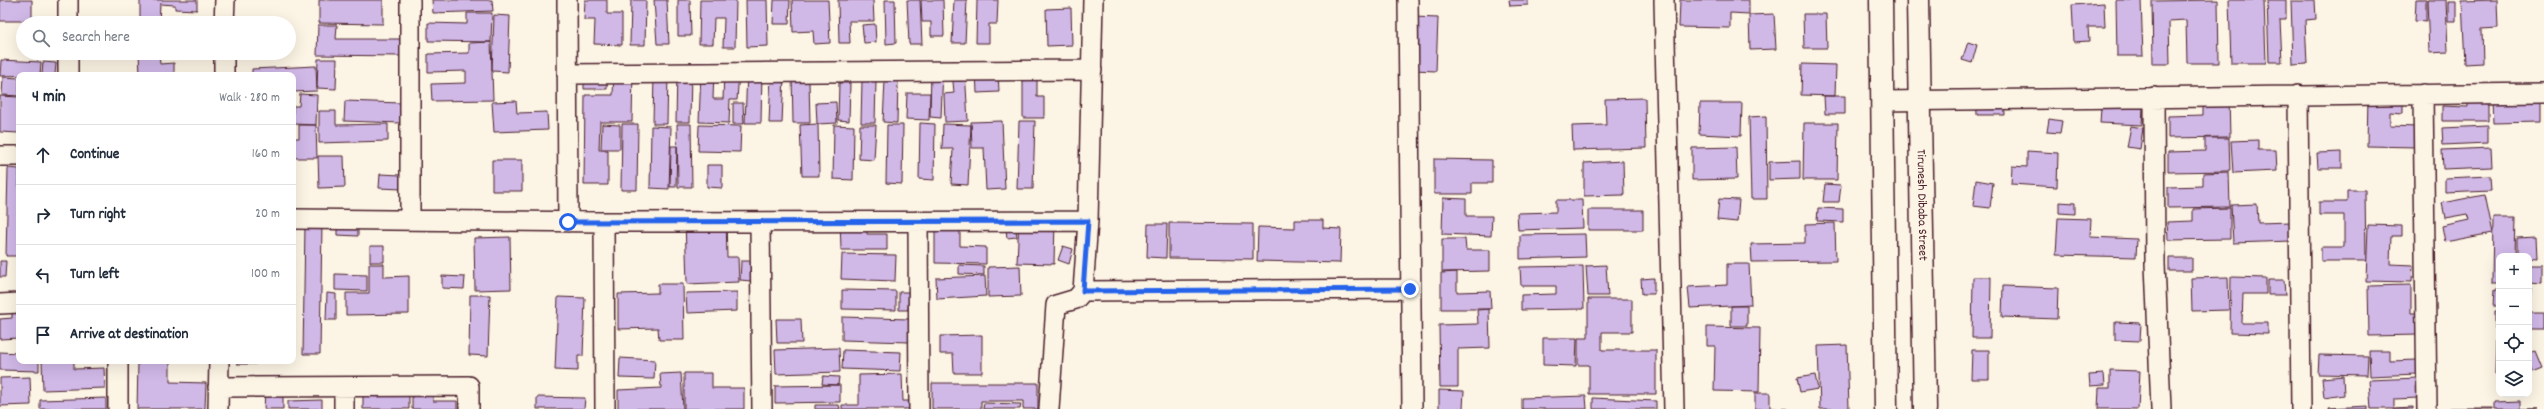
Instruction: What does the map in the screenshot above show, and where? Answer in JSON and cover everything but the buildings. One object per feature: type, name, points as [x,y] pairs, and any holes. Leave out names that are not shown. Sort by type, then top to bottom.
[{"type":"street","points":[[68,0],[68,16]]},
{"type":"street","points":[[224,16],[225,0]]},
{"type":"street","points":[[410,0],[410,220]]},
{"type":"street","points":[[567,0],[568,222]]},
{"type":"street","points":[[1049,409],[1056,305],[1076,299],[1083,291],[1088,221],[1093,0]]},
{"type":"street","points":[[1408,0],[1412,409]]},
{"type":"street","points":[[1664,0],[1674,409]]},
{"type":"street","points":[[1881,0],[1886,409]]},
{"type":"street","name":"Tirunesh Dibaba Street","points":[[1918,0],[1925,409]]},
{"type":"street","points":[[68,60],[68,72]]},
{"type":"street","points":[[224,60],[224,72]]},
{"type":"street","points":[[567,74],[1092,70]]},
{"type":"street","points":[[1882,101],[1919,99],[2544,92]]},
{"type":"street","points":[[2424,94],[2427,409]]},
{"type":"street","points":[[2298,95],[2301,409]]},
{"type":"street","points":[[2154,96],[2155,264],[2161,409]]},
{"type":"street","points":[[0,156],[16,156]]},
{"type":"street","points":[[296,219],[568,222],[1088,221]]},
{"type":"street","points":[[918,221],[919,409]]},
{"type":"street","points":[[604,222],[605,409]]},
{"type":"street","points":[[760,222],[762,409]]},
{"type":"street","points":[[1083,291],[1410,289]]},
{"type":"street","points":[[0,304],[16,304]]},
{"type":"street","points":[[118,364],[118,409]]},
{"type":"street","points":[[218,409],[219,364]]},
{"type":"street","points":[[218,388],[468,386],[468,409]]},
{"type":"street","points":[[344,388],[344,409]]},
{"type":"route","points":[[568,222],[1088,221],[1083,291],[1410,289]]}]
